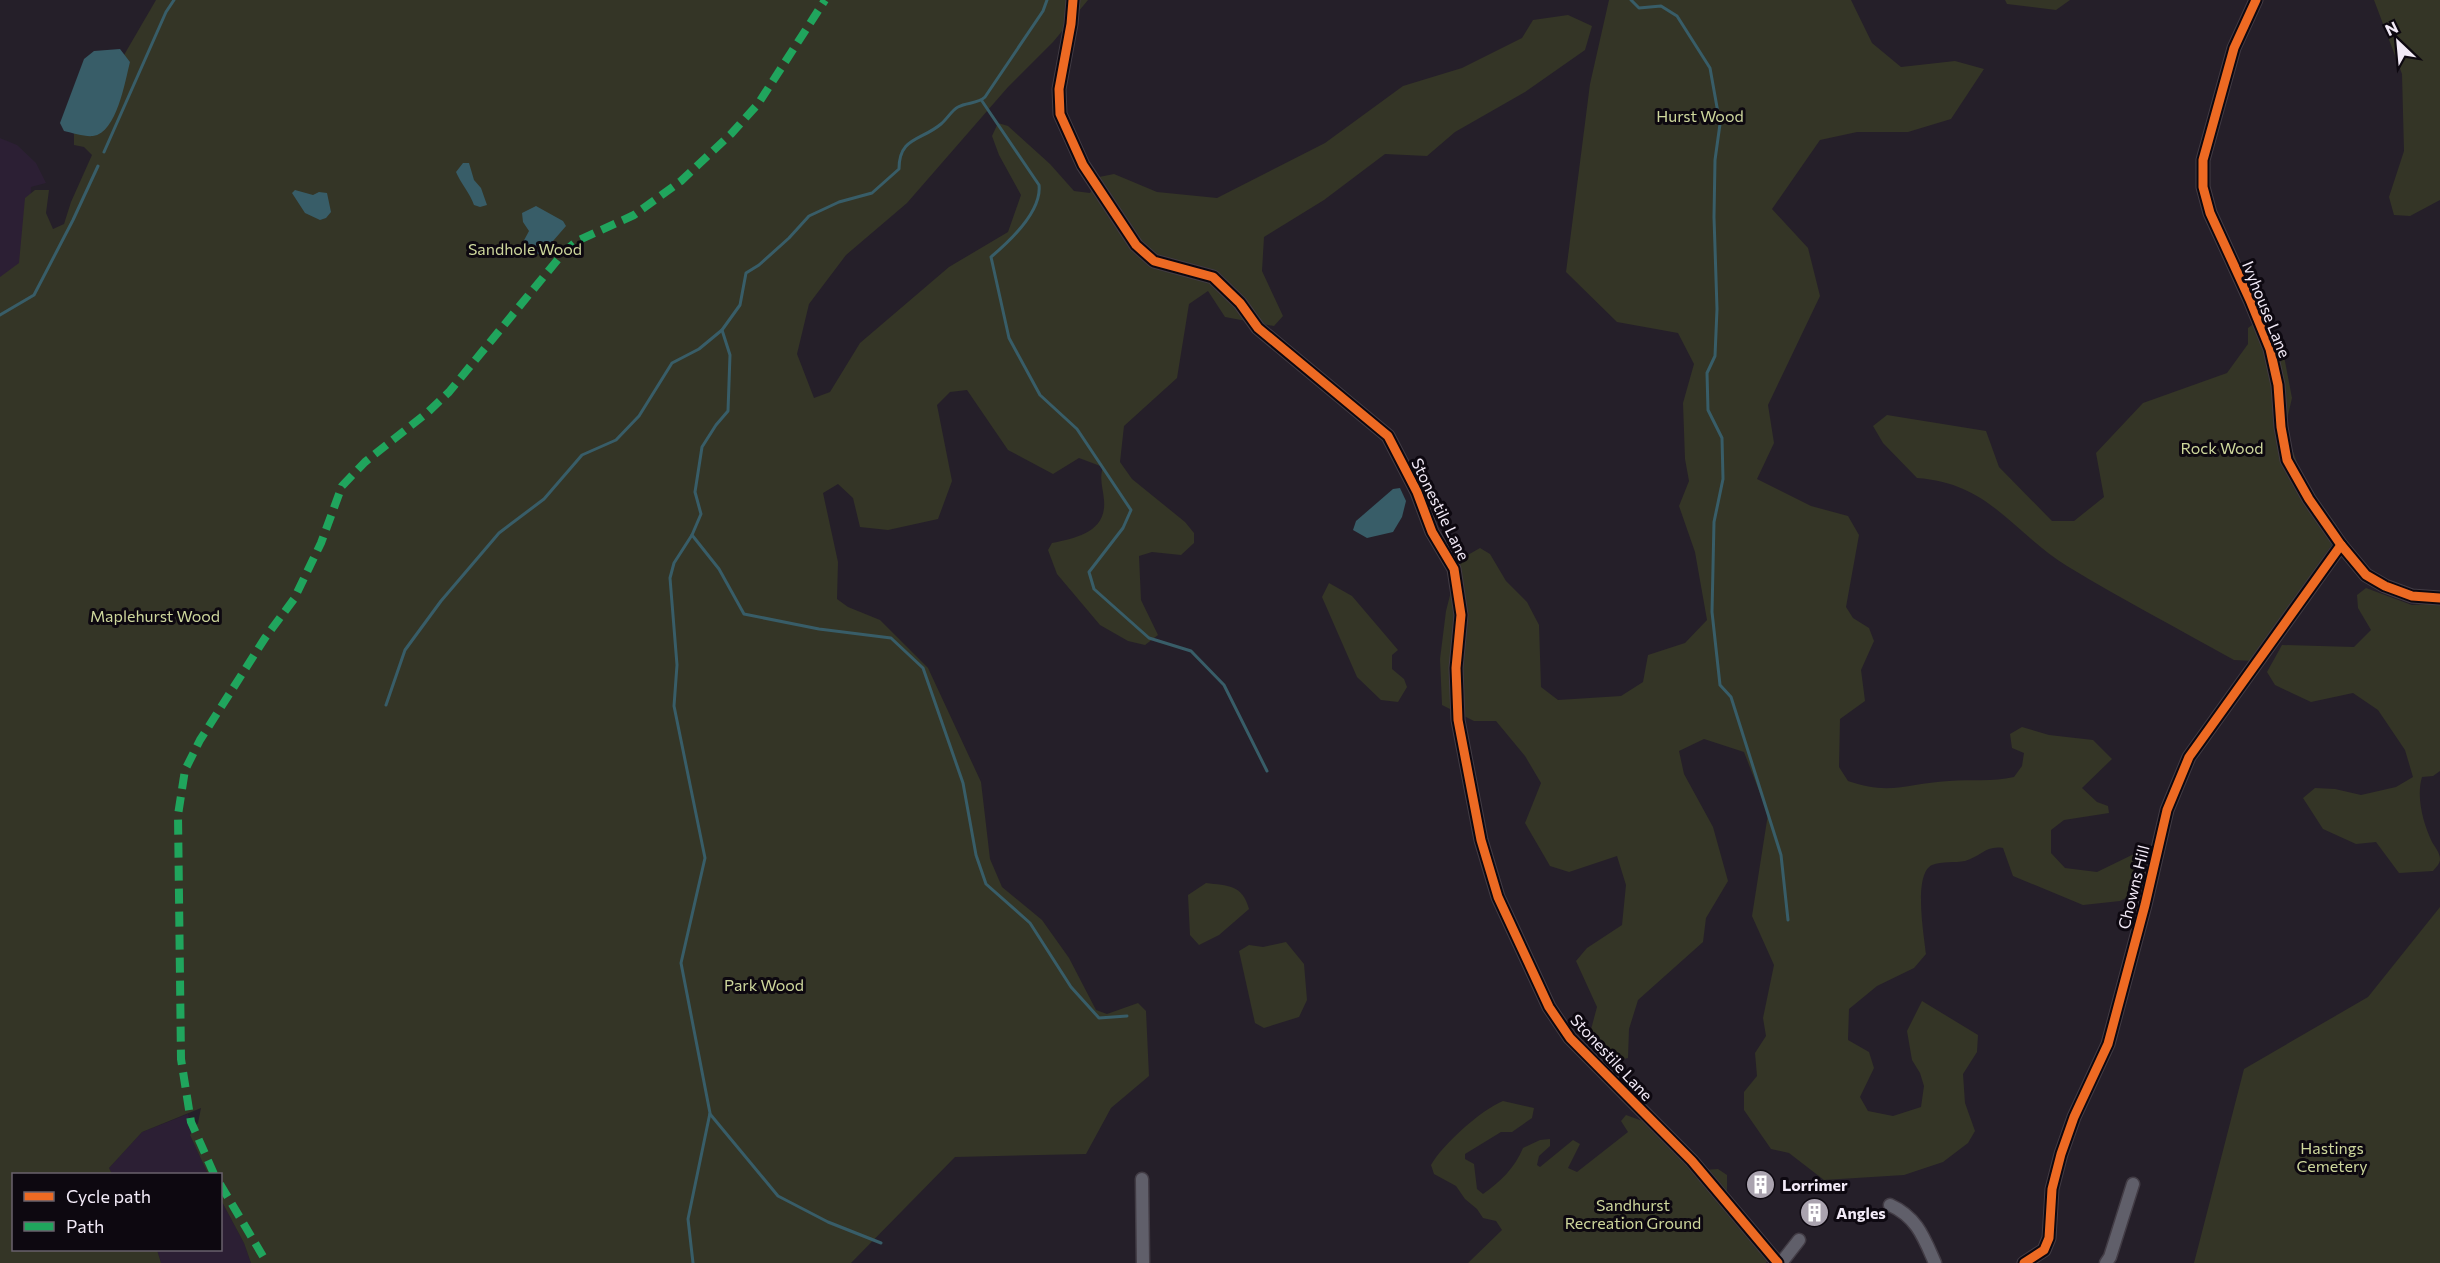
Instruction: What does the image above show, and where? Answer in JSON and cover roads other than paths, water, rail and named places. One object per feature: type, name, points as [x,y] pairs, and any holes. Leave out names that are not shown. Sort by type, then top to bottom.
[{"type":"street","name":"Stonestile Lane","points":[[1073,0],[1059,89],[1060,114],[1083,165],[1136,245],[1154,261],[1213,277],[1240,303],[1258,328],[1388,435],[1417,492],[1432,532],[1454,569],[1461,615],[1456,668],[1458,720],[1481,840],[1498,897],[1549,1007],[1570,1038],[1692,1161],[1780,1263]]},
{"type":"street","name":"Ivyhouse Lane","points":[[2256,0],[2234,48],[2203,160],[2203,188],[2210,213],[2270,349],[2278,385],[2281,427],[2287,460],[2309,499],[2341,545],[2366,575],[2385,586],[2412,596],[2440,598]]},
{"type":"street","name":"Chowns Hill","points":[[2024,1263],[2044,1250],[2049,1238],[2052,1189],[2061,1154],[2074,1117],[2108,1044],[2145,905],[2167,810],[2189,757],[2341,545]]},
{"type":"street","points":[[1142,1179],[1143,1263]]},
{"type":"street","points":[[2106,1263],[2110,1257],[2133,1184]]},
{"type":"street","points":[[1890,1205],[1911,1217],[1919,1227],[1935,1263]]},
{"type":"street","points":[[1780,1263],[1798,1240]]},
{"type":"water","points":[[120,49],[130,62],[119,105],[108,126],[101,133],[93,136],[64,131],[60,123],[84,59],[94,51]]},
{"type":"water","points":[[463,163],[469,163],[474,180],[481,188],[487,205],[480,207],[474,205],[460,181],[456,172]]},
{"type":"water","points":[[295,190],[313,195],[319,192],[327,193],[331,212],[326,218],[320,220],[305,213],[292,193]]},
{"type":"water","points":[[536,206],[563,221],[566,226],[553,241],[550,249],[539,254],[525,252],[522,244],[529,231],[523,222],[522,213]]},
{"type":"water","points":[[1400,488],[1406,501],[1402,517],[1393,532],[1367,538],[1353,530],[1356,521],[1393,489]]},
{"type":"waterway","points":[[104,152],[166,12],[174,0]]},
{"type":"waterway","points":[[386,705],[405,650],[441,601],[499,533],[544,499],[582,455],[616,440],[639,416],[672,363],[699,349],[722,330],[740,305],[746,273],[759,265],[789,238],[809,216],[839,202],[872,193],[899,169],[900,159],[907,145],[933,130],[958,107],[985,97],[1043,11],[1047,0]]},
{"type":"waterway","points":[[1631,0],[1639,8],[1661,6],[1677,16],[1710,68],[1720,124],[1715,160],[1717,309],[1715,356],[1707,373],[1708,410],[1722,438],[1723,479],[1714,522],[1712,612],[1720,685],[1731,697],[1781,855],[1788,920]]},
{"type":"waterway","points":[[982,101],[1039,185],[1039,195],[1030,215],[1007,243],[991,257],[1009,338],[1040,395],[1077,429],[1131,510],[1123,528],[1089,572],[1094,589],[1149,638],[1191,651],[1224,685],[1267,771]]},
{"type":"waterway","points":[[0,315],[34,295],[98,166]]},
{"type":"waterway","points":[[693,1263],[688,1219],[710,1113],[681,963],[705,858],[674,706],[677,665],[670,578],[674,563],[692,535],[701,514],[695,492],[702,447],[728,411],[730,355],[722,330]]},
{"type":"waterway","points":[[692,535],[719,569],[744,614],[819,629],[891,638],[923,668],[963,783],[976,855],[986,884],[1030,923],[1071,987],[1099,1018],[1127,1016]]},
{"type":"waterway","points":[[710,1114],[778,1196],[828,1222],[881,1243]]},
{"type":"place","name":"Lorrimer","points":[[1761,1184]]},
{"type":"place","name":"Angles","points":[[1815,1212]]},
{"type":"park label","name":"Hurst Wood","points":[[1700,115]]},
{"type":"park label","name":"Sandhole Wood","points":[[525,248]]},
{"type":"park label","name":"Rock Wood","points":[[2222,447]]},
{"type":"park label","name":"Maplehurst Wood","points":[[155,615]]},
{"type":"park label","name":"Park Wood","points":[[764,984]]},
{"type":"park label","name":"Hastings Cemetery","points":[[2332,1156]]},
{"type":"park label","name":"Sandhurst Recreation Ground","points":[[1633,1213]]}]
